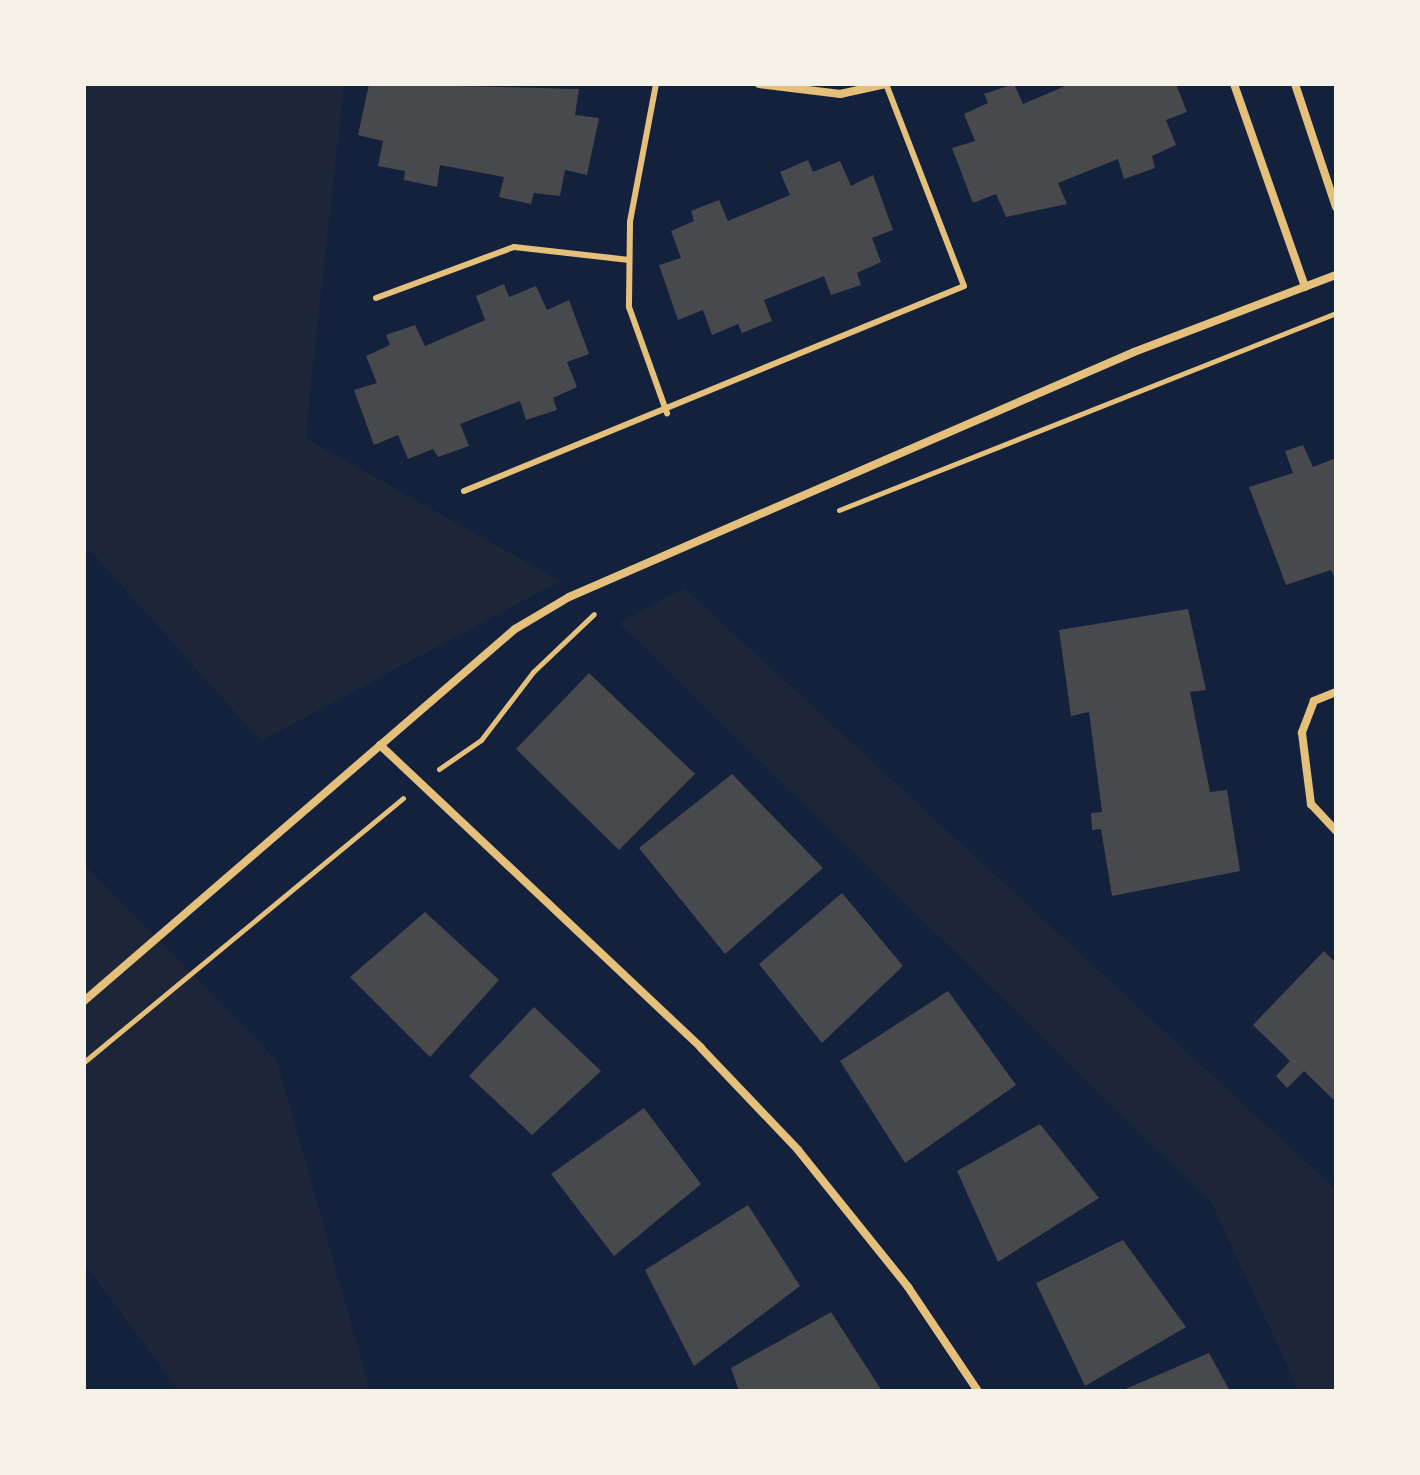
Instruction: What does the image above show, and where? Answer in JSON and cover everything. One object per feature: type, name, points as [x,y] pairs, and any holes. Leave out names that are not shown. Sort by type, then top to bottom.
[{"type":"street","points":[[759,84],[840,94],[886,84]]},
{"type":"street","points":[[1234,84],[1305,287]]},
{"type":"street","points":[[1295,84],[1336,207]]},
{"type":"street","points":[[84,1001],[515,629],[569,597],[1134,352],[1336,275]]},
{"type":"street","points":[[1336,692],[1314,701],[1302,733],[1311,804],[1336,831]]},
{"type":"street","points":[[380,745],[701,1048],[798,1150],[908,1287],[978,1391]]},
{"type":"lane","points":[[656,84],[629,260],[629,307],[667,413]]},
{"type":"lane","points":[[464,491],[667,413],[964,286],[886,84]]},
{"type":"lane","points":[[376,298],[514,247],[629,260]]},
{"type":"path","points":[[831,513],[1336,313]]},
{"type":"path","points":[[84,1062],[481,740],[533,672],[599,610]]},
{"type":"shaded area","points":[[84,84],[344,84],[305,438],[560,581],[261,741],[90,550],[84,554]]},
{"type":"shaded area","points":[[684,588],[1336,1190],[1336,1391],[1299,1391],[1211,1202],[619,623]]},
{"type":"shaded area","points":[[84,864],[277,1061],[370,1391],[179,1391],[84,1263]]},
{"type":"building","points":[[369,84],[579,89],[575,115],[599,118],[587,175],[565,170],[560,196],[534,193],[531,204],[499,197],[504,177],[440,165],[437,187],[404,180],[405,171],[378,166],[383,141],[358,135]]},
{"type":"building","points":[[1014,84],[1023,104],[1070,84],[1176,84],[1187,112],[1166,120],[1176,145],[1152,156],[1155,168],[1124,179],[1118,159],[1058,183],[1067,204],[1006,217],[996,194],[973,203],[952,148],[975,141],[964,114],[988,103],[984,94]]},
{"type":"building","points":[[808,160],[813,172],[840,161],[851,186],[873,175],[893,230],[872,238],[881,262],[857,273],[861,285],[831,295],[824,276],[764,300],[772,321],[742,333],[738,324],[712,335],[703,310],[678,320],[659,265],[681,258],[671,231],[694,221],[691,211],[719,200],[728,221],[790,195],[780,172]]},
{"type":"building","points":[[504,284],[509,297],[536,286],[547,310],[569,300],[589,354],[567,362],[577,387],[553,398],[557,410],[526,420],[520,401],[460,424],[469,446],[438,457],[433,449],[408,459],[398,435],[374,445],[354,390],[377,383],[366,356],[390,345],[386,335],[415,325],[425,346],[485,320],[476,296]]},
{"type":"building","points":[[1303,445],[1313,467],[1336,458],[1336,580],[1331,570],[1286,585],[1249,487],[1293,473],[1285,451]]},
{"type":"building","points":[[1188,609],[1206,690],[1190,692],[1210,792],[1227,790],[1240,871],[1112,896],[1101,829],[1092,830],[1091,813],[1102,812],[1089,712],[1071,716],[1059,630]]},
{"type":"building","points":[[589,673],[695,774],[619,850],[516,749]]},
{"type":"building","points":[[732,774],[823,868],[725,954],[639,848]]},
{"type":"building","points":[[842,893],[903,966],[822,1043],[759,964]]},
{"type":"building","points":[[425,912],[499,980],[430,1057],[350,977]]},
{"type":"building","points":[[1324,951],[1336,963],[1336,1102],[1304,1071],[1287,1088],[1276,1076],[1290,1061],[1253,1025]]},
{"type":"building","points":[[948,991],[1016,1085],[905,1163],[840,1061]]},
{"type":"building","points":[[534,1007],[601,1071],[532,1135],[469,1076]]},
{"type":"building","points":[[644,1108],[701,1184],[614,1256],[551,1174]]},
{"type":"building","points":[[1040,1124],[1099,1198],[998,1262],[957,1171]]},
{"type":"building","points":[[748,1205],[800,1286],[694,1366],[645,1270]]},
{"type":"building","points":[[1123,1240],[1186,1327],[1085,1386],[1036,1283]]},
{"type":"building","points":[[831,1312],[882,1391],[739,1391],[731,1368]]},
{"type":"building","points":[[1209,1353],[1230,1391],[1121,1391]]}]
